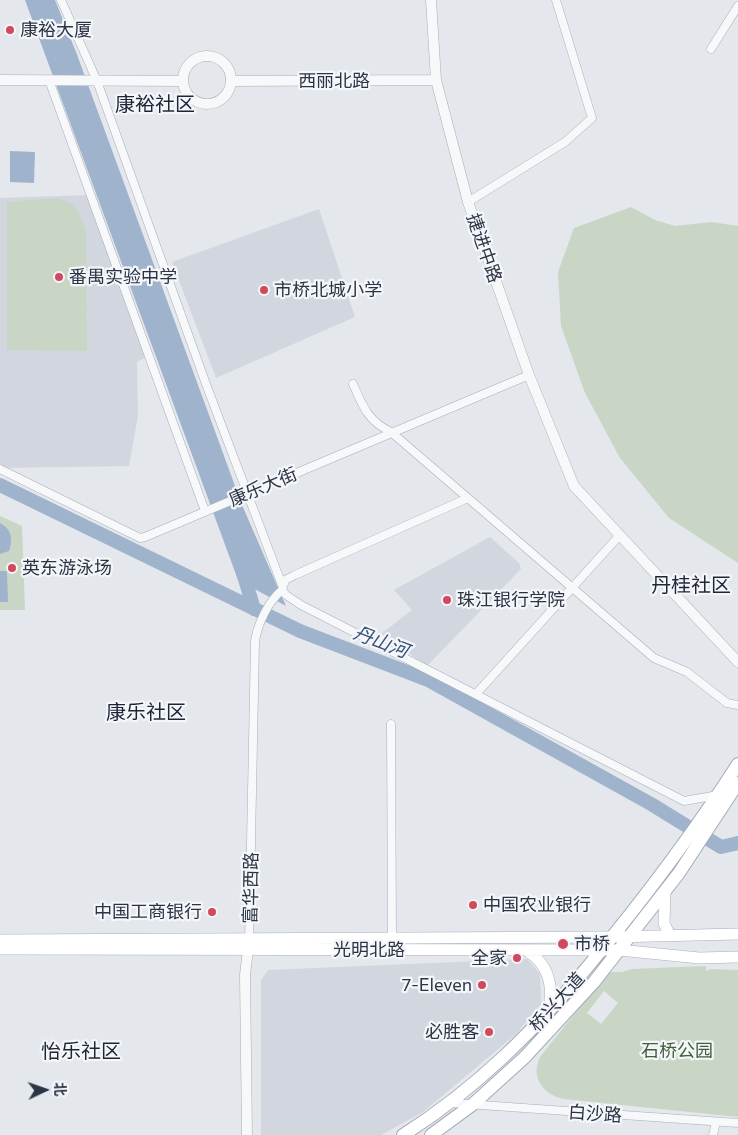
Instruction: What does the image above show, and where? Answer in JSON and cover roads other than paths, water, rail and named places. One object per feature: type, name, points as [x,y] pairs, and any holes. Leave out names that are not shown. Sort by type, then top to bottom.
[{"type":"main road","points":[[704,826],[718,795],[738,764]]},
{"type":"main road","points":[[690,847],[738,783]]},
{"type":"main road","name":"桥兴大道","points":[[431,1135],[472,1105],[542,1040],[620,950],[665,891],[690,847]]},
{"type":"main road","name":"桥兴大道","points":[[404,1135],[452,1103],[501,1061],[548,1013],[690,847]]},
{"type":"main road","points":[[665,891],[664,923],[674,935],[676,956]]},
{"type":"main road","name":"光明北路","points":[[0,949],[249,945],[392,938],[629,937],[738,934]]},
{"type":"main road","name":"光明北路","points":[[0,940],[526,950],[620,950],[676,956],[738,957]]},
{"type":"main road","points":[[526,950],[541,962],[548,975],[552,995],[548,1013]]},
{"type":"street","points":[[61,0],[97,81],[244,494],[286,595],[302,605],[684,801],[718,795]]},
{"type":"street","name":"捷进中路","points":[[432,0],[436,80],[468,202],[529,375],[574,486],[738,662]]},
{"type":"street","points":[[468,202],[565,142],[592,118],[556,0]]},
{"type":"street","points":[[711,49],[738,6]]},
{"type":"street","points":[[202,56],[212,56],[222,61],[229,70],[231,81],[228,93],[219,101],[207,104],[195,101],[186,93],[183,81],[185,70],[192,61],[202,56]]},
{"type":"street","points":[[0,80],[183,81]]},
{"type":"street","points":[[49,80],[205,511]]},
{"type":"street","name":"西丽北路","points":[[231,81],[436,80]]},
{"type":"street","name":"康乐大街","points":[[0,469],[140,538],[148,537],[244,494],[529,375]]},
{"type":"street","points":[[353,384],[364,409],[377,426],[391,432],[654,658],[687,672],[727,703],[738,705]]},
{"type":"street","points":[[282,587],[285,580],[468,498]]},
{"type":"street","points":[[476,694],[619,536]]},
{"type":"street","name":"富华西路","points":[[247,1135],[244,975],[249,945],[255,641],[258,628],[282,587]]},
{"type":"street","points":[[392,724],[392,938]]},
{"type":"street","name":"白沙路","points":[[452,1103],[738,1123]]},
{"type":"street","points":[[713,1135],[716,1122]]},
{"type":"water","points":[[25,0],[55,0],[76,52],[242,505],[286,606],[238,580]]},
{"type":"water","points":[[10,151],[35,152],[34,183],[10,182]]},
{"type":"water","points":[[0,523],[7,528],[11,543],[9,551],[0,554]]},
{"type":"water","points":[[0,571],[7,571],[8,602],[0,602]]},
{"type":"waterway","name":"丹山河","points":[[0,485],[300,631],[428,680],[651,804],[721,847],[738,843]]},
{"type":"waterway","points":[[241,566],[254,609]]},
{"type":"place","name":"康裕大厦","points":[[10,30]]},
{"type":"place","name":"番禺实验中学","points":[[59,277]]},
{"type":"place","name":"市桥北城小学","points":[[264,290]]},
{"type":"place","name":"英东游泳场","points":[[12,568]]},
{"type":"place","name":"珠江银行学院","points":[[447,600]]},
{"type":"place","name":"中国农业银行","points":[[473,905]]},
{"type":"place","name":"中国工商银行","points":[[212,912]]},
{"type":"place","name":"市桥","points":[[563,944]]},
{"type":"place","name":"全家","points":[[517,958]]},
{"type":"place","name":"7-Eleven","points":[[482,985]]},
{"type":"place","name":"必胜客","points":[[489,1032]]},
{"type":"district","name":"康裕社区","points":[[155,104]]},
{"type":"district","name":"丹桂社区","points":[[691,585]]},
{"type":"district","name":"康乐社区","points":[[146,712]]},
{"type":"district","name":"怡乐社区","points":[[81,1051]]},
{"type":"park label","name":"石桥公园","points":[[677,1051]]}]
